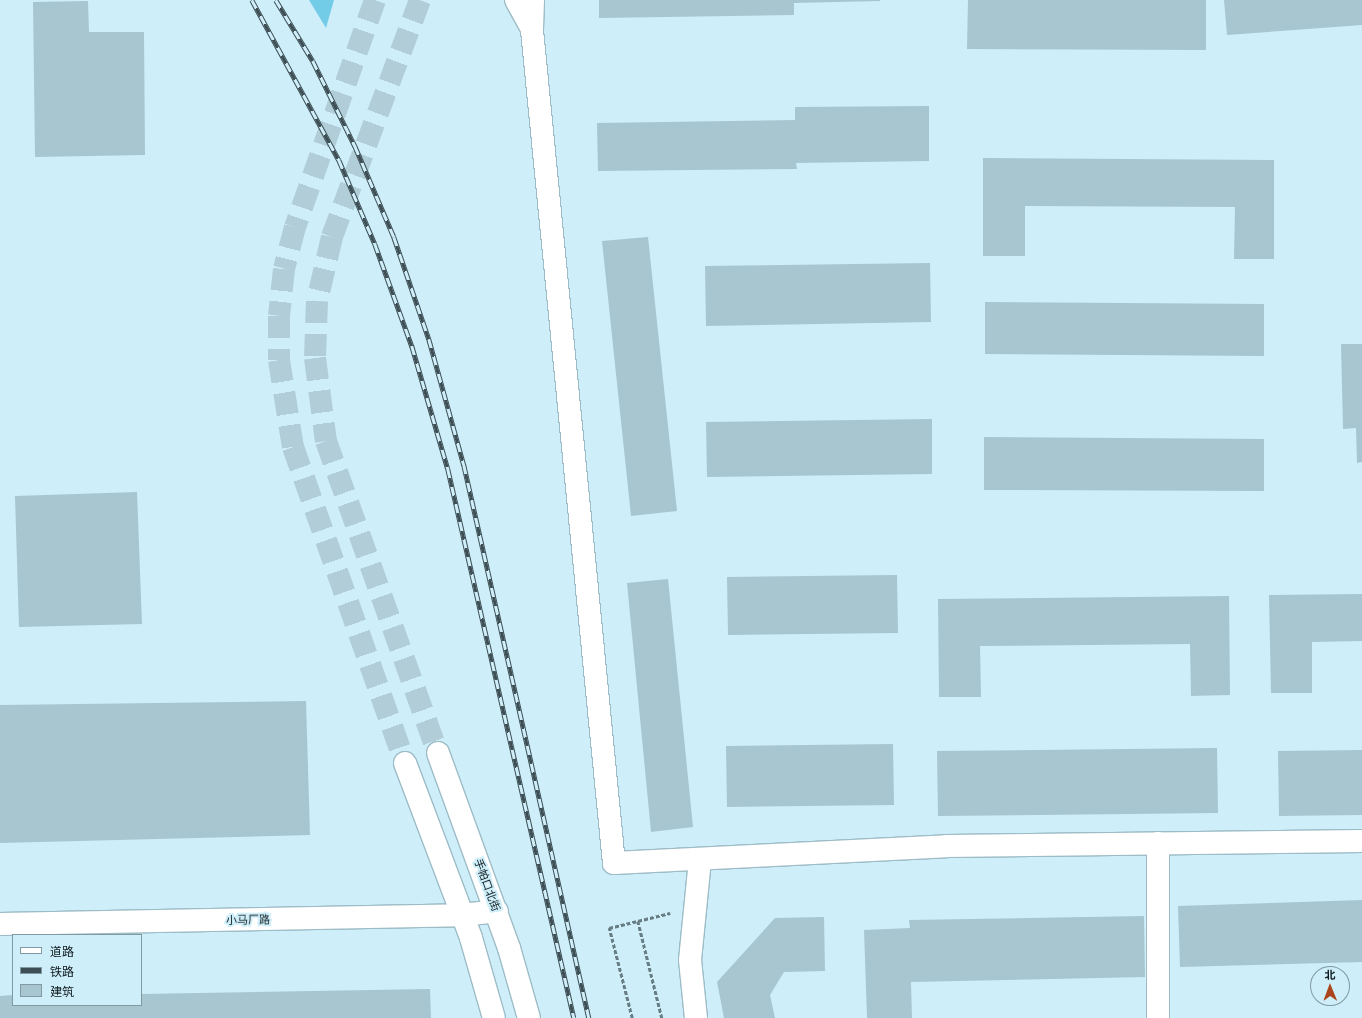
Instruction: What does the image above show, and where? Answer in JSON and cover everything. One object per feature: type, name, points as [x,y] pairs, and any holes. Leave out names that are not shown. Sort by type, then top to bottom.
[{"type":"street","points":[[516,0],[532,30]]},
{"type":"street","points":[[533,0],[532,30],[614,863],[947,846],[1362,841]]},
{"type":"street","name":"手帕口北街","points":[[438,753],[497,912],[529,1018]]},
{"type":"street","points":[[405,764],[471,938],[494,1018]]},
{"type":"street","points":[[1158,843],[1158,1018]]},
{"type":"street","points":[[696,1018],[690,960],[700,859]]},
{"type":"street","name":"小马厂路","points":[[0,924],[462,916],[497,912]]},
{"type":"path","points":[[632,1018],[610,928],[695,907]]},
{"type":"path","points":[[638,921],[662,1018]]},
{"type":"shaded area","points":[[309,0],[334,0],[326,28]]},
{"type":"building","points":[[599,0],[880,1],[794,3],[794,15],[599,18]]},
{"type":"building","points":[[968,0],[1206,0],[1206,50],[967,49]]},
{"type":"building","points":[[1224,0],[1362,0],[1362,25],[1227,35]]},
{"type":"building","points":[[88,1],[89,32],[144,32],[145,155],[35,157],[33,2]]},
{"type":"building","points":[[929,106],[929,161],[796,163],[797,169],[598,171],[597,123],[795,120],[795,107]]},
{"type":"building","points":[[983,158],[1274,160],[1274,259],[1234,259],[1235,207],[1025,206],[1025,256],[983,256]]},
{"type":"building","points":[[648,237],[677,511],[631,516],[602,241]]},
{"type":"building","points":[[930,263],[931,322],[706,326],[705,266]]},
{"type":"building","points":[[985,302],[1264,304],[1264,356],[985,354]]},
{"type":"building","points":[[1341,344],[1362,344],[1362,462],[1357,463],[1356,428],[1343,429]]},
{"type":"building","points":[[932,419],[932,474],[707,477],[706,422]]},
{"type":"building","points":[[984,437],[1264,439],[1264,491],[984,490]]},
{"type":"building","points":[[137,492],[142,624],[19,627],[15,496]]},
{"type":"building","points":[[897,575],[898,633],[728,635],[727,577]]},
{"type":"building","points":[[668,579],[693,827],[651,832],[627,583]]},
{"type":"building","points":[[1362,594],[1362,641],[1312,642],[1312,693],[1271,693],[1269,595]]},
{"type":"building","points":[[1229,596],[1230,695],[1191,696],[1190,644],[980,646],[981,697],[939,697],[938,599]]},
{"type":"building","points":[[306,701],[310,835],[0,843],[0,705]]},
{"type":"building","points":[[893,744],[894,805],[727,807],[726,746]]},
{"type":"building","points":[[1217,748],[1218,813],[938,816],[937,751]]},
{"type":"building","points":[[1362,750],[1362,815],[1279,816],[1278,751]]},
{"type":"building","points":[[1362,900],[1362,962],[1180,967],[1178,906]]},
{"type":"building","points":[[1144,916],[1145,977],[911,982],[912,1018],[867,1018],[864,930],[910,928],[909,920]]},
{"type":"building","points":[[824,917],[825,971],[784,972],[770,995],[775,1018],[724,1018],[717,982],[775,918]]},
{"type":"building","points":[[430,989],[431,1018],[0,1018],[0,996],[12,995],[12,1006],[142,1006],[142,994]]},
{"type":"tunnel","points":[[375,0],[295,227],[284,269],[279,316],[279,360],[293,447],[405,763]]},
{"type":"tunnel","points":[[420,0],[332,237],[317,301],[315,358],[326,441],[438,753]]},
{"type":"railway","points":[[252,0],[339,160],[375,244],[412,346],[448,469],[574,1018]]},
{"type":"railway","points":[[276,0],[313,61],[355,146],[394,237],[429,339],[464,465],[589,1018]]}]
